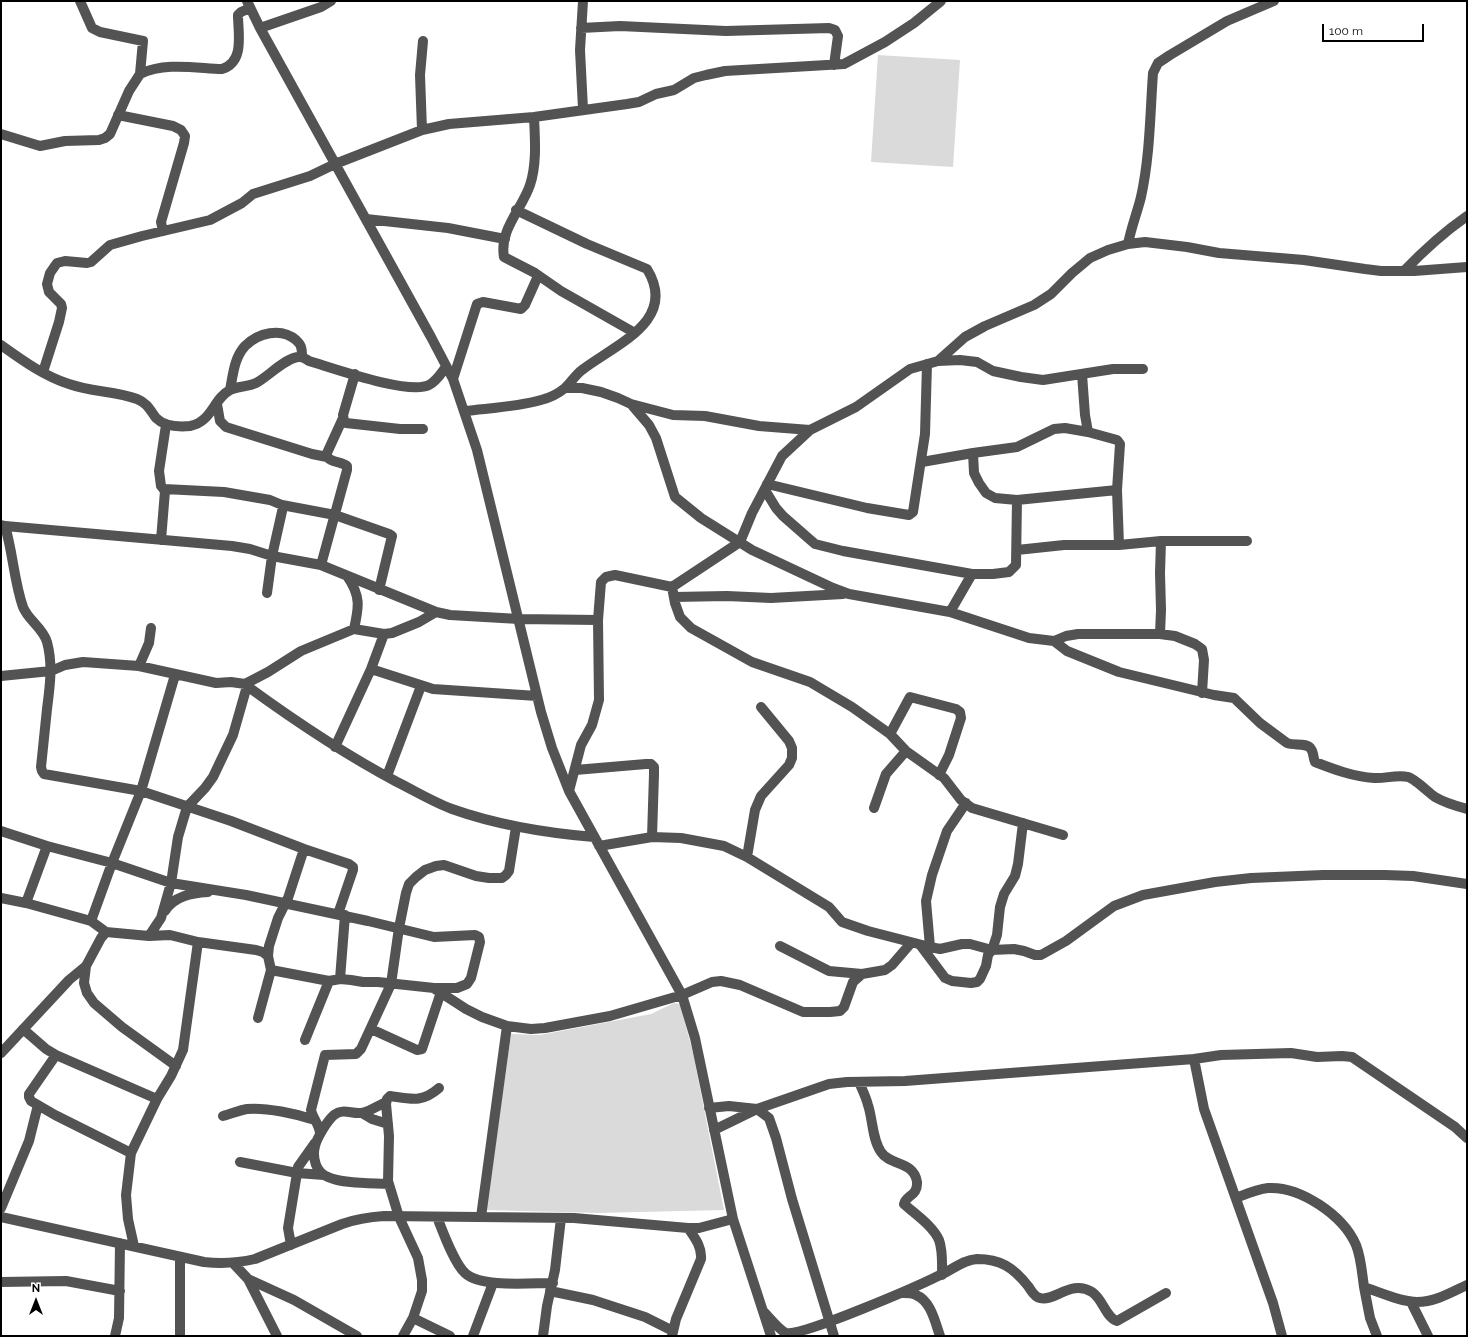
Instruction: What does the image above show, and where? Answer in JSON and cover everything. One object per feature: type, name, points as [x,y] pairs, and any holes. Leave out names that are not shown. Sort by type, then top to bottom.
[{"type":"street","points":[[1,134],[40,146],[64,141],[100,140],[110,134],[129,91],[140,74],[143,41],[100,32],[92,28],[80,1]]},
{"type":"street","points":[[260,28],[320,7],[331,1]]},
{"type":"street","points":[[583,1],[580,57],[583,110]]},
{"type":"street","points":[[43,372],[62,308],[61,304],[49,292],[47,284],[53,266],[56,263],[65,261],[91,262],[110,245],[210,220],[242,203],[253,194],[310,176],[335,164],[422,130],[449,124],[534,117],[639,102],[656,94],[674,90],[694,78],[725,71],[834,65],[850,62],[914,23],[941,1]]},
{"type":"street","points":[[1128,244],[1130,229],[1141,196],[1150,138],[1152,86],[1155,67],[1170,55],[1227,22],[1274,1]]},
{"type":"street","points":[[140,74],[156,68],[174,66],[228,67],[236,58],[238,50],[238,15],[249,4],[260,28],[453,379],[482,467],[537,696],[552,748],[569,791],[682,995],[692,1024],[733,1219],[771,1336]]},
{"type":"street","points":[[581,28],[620,26],[726,31],[829,28],[835,30],[838,36],[834,65]]},
{"type":"street","points":[[422,130],[420,75],[423,41]]},
{"type":"street","points":[[118,116],[174,126],[181,130],[185,136],[162,222],[162,231]]},
{"type":"street","points":[[534,117],[535,150],[533,175],[529,186],[511,220],[505,239],[503,252],[504,257],[635,333]]},
{"type":"street","points":[[465,412],[541,400],[565,388],[580,371],[642,327],[651,314],[655,303],[656,290],[652,277],[647,269],[588,244],[516,210]]},
{"type":"street","points":[[1404,271],[1434,242],[1467,216]]},
{"type":"street","points":[[366,219],[448,228],[505,239]]},
{"type":"street","points":[[938,362],[965,337],[985,326],[1034,305],[1051,294],[1090,258],[1108,250],[1128,244],[1145,242],[1187,247],[1219,253],[1304,260],[1365,269],[1404,271],[1467,267]]},
{"type":"street","points":[[453,379],[478,304],[483,302],[521,309],[525,305],[538,276]]},
{"type":"street","points":[[1,345],[22,360],[69,384],[135,398],[145,402],[157,418],[166,424],[188,426],[204,421],[230,390],[238,355],[245,346],[258,337],[268,333],[279,333],[290,336],[302,347],[302,357]]},
{"type":"street","points":[[230,390],[256,383],[285,363],[297,357],[302,357],[308,361],[377,381],[402,386],[422,387],[429,385],[434,382],[446,367]]},
{"type":"street","points":[[569,791],[581,745],[592,725],[599,700],[598,620],[601,582],[606,577],[615,575],[672,587],[740,542],[752,513],[782,456],[810,430],[856,407],[910,369],[938,362],[960,360],[977,362],[993,370],[1021,377],[1043,380],[1113,369],[1143,369]]},
{"type":"street","points":[[766,487],[867,508],[909,515],[913,512],[922,462],[925,434],[927,364]]},
{"type":"street","points":[[327,457],[327,453],[343,418],[355,374]]},
{"type":"street","points":[[1082,374],[1085,415],[1088,432]]},
{"type":"street","points":[[565,388],[582,388],[601,392],[631,404],[673,415],[705,416],[759,426],[810,430]]},
{"type":"street","points":[[217,404],[220,421],[226,427],[312,454],[327,457],[329,460],[347,466],[321,565]]},
{"type":"street","points":[[631,404],[649,424],[656,438],[676,497],[701,518],[752,550],[780,564],[849,594],[950,612],[1029,638],[1054,642],[1067,651],[1119,672],[1202,692],[1234,698],[1260,723],[1287,743],[1305,745],[1309,747],[1312,750],[1314,762],[1352,774],[1373,778],[1396,776],[1408,777],[1436,798],[1453,806],[1467,809]]},
{"type":"street","points":[[343,418],[346,423],[350,424],[400,429],[423,429]]},
{"type":"street","points":[[161,540],[164,489],[161,486],[159,471],[166,424]]},
{"type":"street","points":[[922,462],[1017,447],[1054,429],[1065,428],[1088,432],[1117,440],[1119,442],[1117,490],[1119,545]]},
{"type":"street","points":[[973,453],[974,473],[986,493],[995,498],[1017,500],[1117,490]]},
{"type":"street","points":[[766,487],[776,508],[802,534],[815,544],[843,551],[972,574],[1009,572],[1016,565],[1017,500]]},
{"type":"street","points":[[164,489],[231,493],[270,500],[282,505],[335,515],[389,534],[392,536],[378,590]]},
{"type":"street","points":[[267,593],[272,556],[283,507],[282,505]]},
{"type":"street","points":[[340,979],[341,915],[353,867],[349,864],[304,849],[231,821],[141,791],[44,774],[41,767],[51,671],[47,642],[45,636],[28,616],[23,606],[16,584],[3,526],[232,546],[272,556],[321,565],[378,590],[436,612],[450,615],[519,620],[598,620]]},
{"type":"street","points":[[1017,550],[1064,545],[1119,545],[1161,542],[1247,541]]},
{"type":"street","points":[[1160,634],[1162,610],[1160,573],[1161,542]]},
{"type":"street","points":[[950,612],[972,574]]},
{"type":"street","points":[[347,576],[354,585],[359,605],[354,629]]},
{"type":"street","points":[[672,587],[680,617],[691,628],[752,662],[810,682],[852,707],[890,734],[906,751],[944,778],[961,800],[972,808],[1063,835]]},
{"type":"street","points":[[674,597],[727,596],[771,598],[849,594]]},
{"type":"street","points":[[161,918],[171,883],[178,837],[186,807],[205,788],[213,777],[232,735],[246,685],[301,651],[354,629],[384,634],[392,633],[436,612]]},
{"type":"street","points":[[139,666],[149,643],[151,628]]},
{"type":"street","points":[[335,747],[371,669],[384,634]]},
{"type":"street","points":[[1054,642],[1066,636],[1078,634],[1160,634],[1175,636],[1195,644],[1202,649],[1204,660],[1202,692]]},
{"type":"street","points":[[1,676],[51,671],[65,665],[83,662],[139,666],[216,683],[232,682],[246,685],[335,747],[434,802],[451,809],[516,827],[596,842],[652,838],[681,838],[724,846],[747,857],[829,907],[842,922],[921,946],[940,949],[962,944],[970,944],[992,950],[1014,949],[1035,955],[1041,955],[1066,941],[1114,906],[1143,895],[1215,882],[1251,878],[1323,875],[1385,875],[1413,876],[1467,884]]},
{"type":"street","points":[[371,669],[421,686],[438,690],[537,696]]},
{"type":"street","points":[[91,921],[112,863],[141,791],[176,675]]},
{"type":"street","points":[[387,776],[421,686]]},
{"type":"street","points":[[890,734],[910,697],[956,708],[960,712],[961,718],[949,755],[939,775]]},
{"type":"street","points":[[747,857],[755,810],[761,796],[789,765],[792,758],[792,748],[789,741],[761,707]]},
{"type":"street","points":[[874,808],[886,774],[906,751]]},
{"type":"street","points":[[574,770],[651,764],[654,767],[652,838]]},
{"type":"street","points":[[966,803],[947,831],[932,875],[926,901],[921,946],[945,978],[952,981],[977,982],[986,966],[988,955],[992,950],[997,934],[1000,906],[1004,894],[1017,870],[1023,823]]},
{"type":"street","points":[[389,1184],[341,1180],[327,1177],[320,1172],[314,1161],[314,1148],[320,1129],[311,1110],[325,1055],[352,1054],[358,1052],[370,1029],[391,984],[399,928],[409,884],[425,870],[444,865],[476,876],[502,878],[509,871],[516,827]]},
{"type":"street","points":[[1,831],[47,846],[112,863],[171,883],[246,895],[434,937],[475,935],[479,938],[480,942],[471,978],[467,984],[457,988],[437,990],[340,979],[329,981],[271,970]]},
{"type":"street","points":[[26,903],[47,846]]},
{"type":"street","points":[[258,1018],[271,970],[268,956],[269,946],[278,918],[288,898],[304,849]]},
{"type":"street","points":[[149,936],[170,904],[181,897],[206,892],[246,895]]},
{"type":"street","points":[[1,898],[26,903],[91,921],[106,932],[149,936],[170,935],[198,942],[249,948],[263,952],[268,956]]},
{"type":"street","points":[[1,1054],[69,980],[86,966],[106,932]]},
{"type":"street","points":[[134,1246],[128,1219],[126,1195],[131,1153],[183,1050],[198,942]]},
{"type":"street","points":[[780,946],[829,971],[862,974],[885,970],[921,946]]},
{"type":"street","points":[[86,966],[84,983],[87,993],[94,1003],[122,1027],[176,1066]]},
{"type":"street","points":[[437,990],[475,1014],[507,1026],[531,1029],[610,1016],[682,995],[712,982],[721,981],[740,985],[803,1012],[840,1011],[844,1007],[853,982],[862,974]]},
{"type":"street","points":[[305,1040],[329,981]]},
{"type":"street","points":[[370,1029],[417,1050],[422,1049],[437,990]]},
{"type":"street","points":[[481,1217],[507,1026]]},
{"type":"street","points":[[23,1029],[46,1049],[56,1055],[157,1099]]},
{"type":"street","points":[[714,1130],[757,1109],[829,1084],[905,1081],[1194,1059],[1221,1055],[1291,1053],[1317,1057],[1352,1057],[1454,1127],[1467,1138]]},
{"type":"street","points":[[56,1055],[30,1094],[29,1097],[31,1101],[38,1106],[131,1153]]},
{"type":"street","points":[[1194,1059],[1204,1109],[1273,1303],[1282,1336]]},
{"type":"street","points":[[859,1082],[868,1104],[876,1140],[881,1153],[909,1168],[916,1177],[917,1184],[915,1193],[905,1201],[904,1204],[928,1225],[939,1240],[942,1254],[942,1275]]},
{"type":"street","points":[[362,1113],[386,1102],[390,1096],[409,1099],[422,1099],[439,1088]]},
{"type":"street","points":[[386,1102],[390,1136],[389,1184],[399,1217],[418,1258],[421,1270],[422,1292],[414,1318],[403,1336]]},
{"type":"street","points":[[1,1208],[29,1141],[38,1106]]},
{"type":"street","points":[[709,1108],[729,1106],[757,1109],[769,1118],[776,1138],[792,1200],[834,1336]]},
{"type":"street","points":[[223,1116],[246,1109],[261,1109],[315,1120]]},
{"type":"street","points":[[291,1245],[288,1228],[298,1167],[334,1115],[344,1111],[362,1113],[372,1119],[388,1124]]},
{"type":"street","points":[[240,1162],[297,1173],[324,1175]]},
{"type":"street","points":[[1236,1198],[1257,1190],[1269,1188],[1289,1190],[1314,1201],[1343,1224],[1351,1234],[1356,1246],[1370,1318],[1377,1336]]},
{"type":"street","points":[[1,1217],[204,1262],[233,1263],[255,1259],[356,1219],[384,1216],[561,1218],[688,1228],[699,1228],[733,1219]]},
{"type":"street","points":[[437,1217],[461,1269],[469,1276],[493,1283],[551,1287],[645,1317],[673,1334],[676,1319],[701,1259],[702,1252],[688,1228]]},
{"type":"street","points":[[543,1336],[561,1218]]},
{"type":"street","points":[[115,1336],[119,1318],[120,1243]]},
{"type":"street","points":[[180,1257],[180,1336]]},
{"type":"street","points":[[762,1309],[782,1330],[787,1333],[796,1333],[830,1322],[942,1275],[959,1264],[974,1260],[1001,1262],[1021,1276],[1036,1296],[1046,1299],[1068,1289],[1084,1289],[1092,1292],[1101,1300],[1110,1317],[1117,1321],[1166,1293]]},
{"type":"street","points":[[233,1263],[248,1279],[277,1336]]},
{"type":"street","points":[[248,1279],[294,1300],[357,1336]]},
{"type":"street","points":[[1,1282],[66,1282],[120,1291]]},
{"type":"street","points":[[473,1336],[493,1283]]},
{"type":"street","points":[[1364,1287],[1411,1302],[1419,1302],[1436,1299],[1467,1285]]},
{"type":"street","points":[[903,1292],[916,1294],[921,1298],[931,1311],[940,1336]]},
{"type":"street","points":[[1411,1302],[1428,1336]]},
{"type":"street","points":[[414,1318],[450,1336]]},
{"type":"shaded area","points":[[878,55],[960,60],[953,167],[871,162]]},
{"type":"shaded area","points":[[674,1003],[680,1004],[693,1053],[724,1210],[598,1213],[486,1210],[511,1034],[540,1035],[651,1014]]}]
